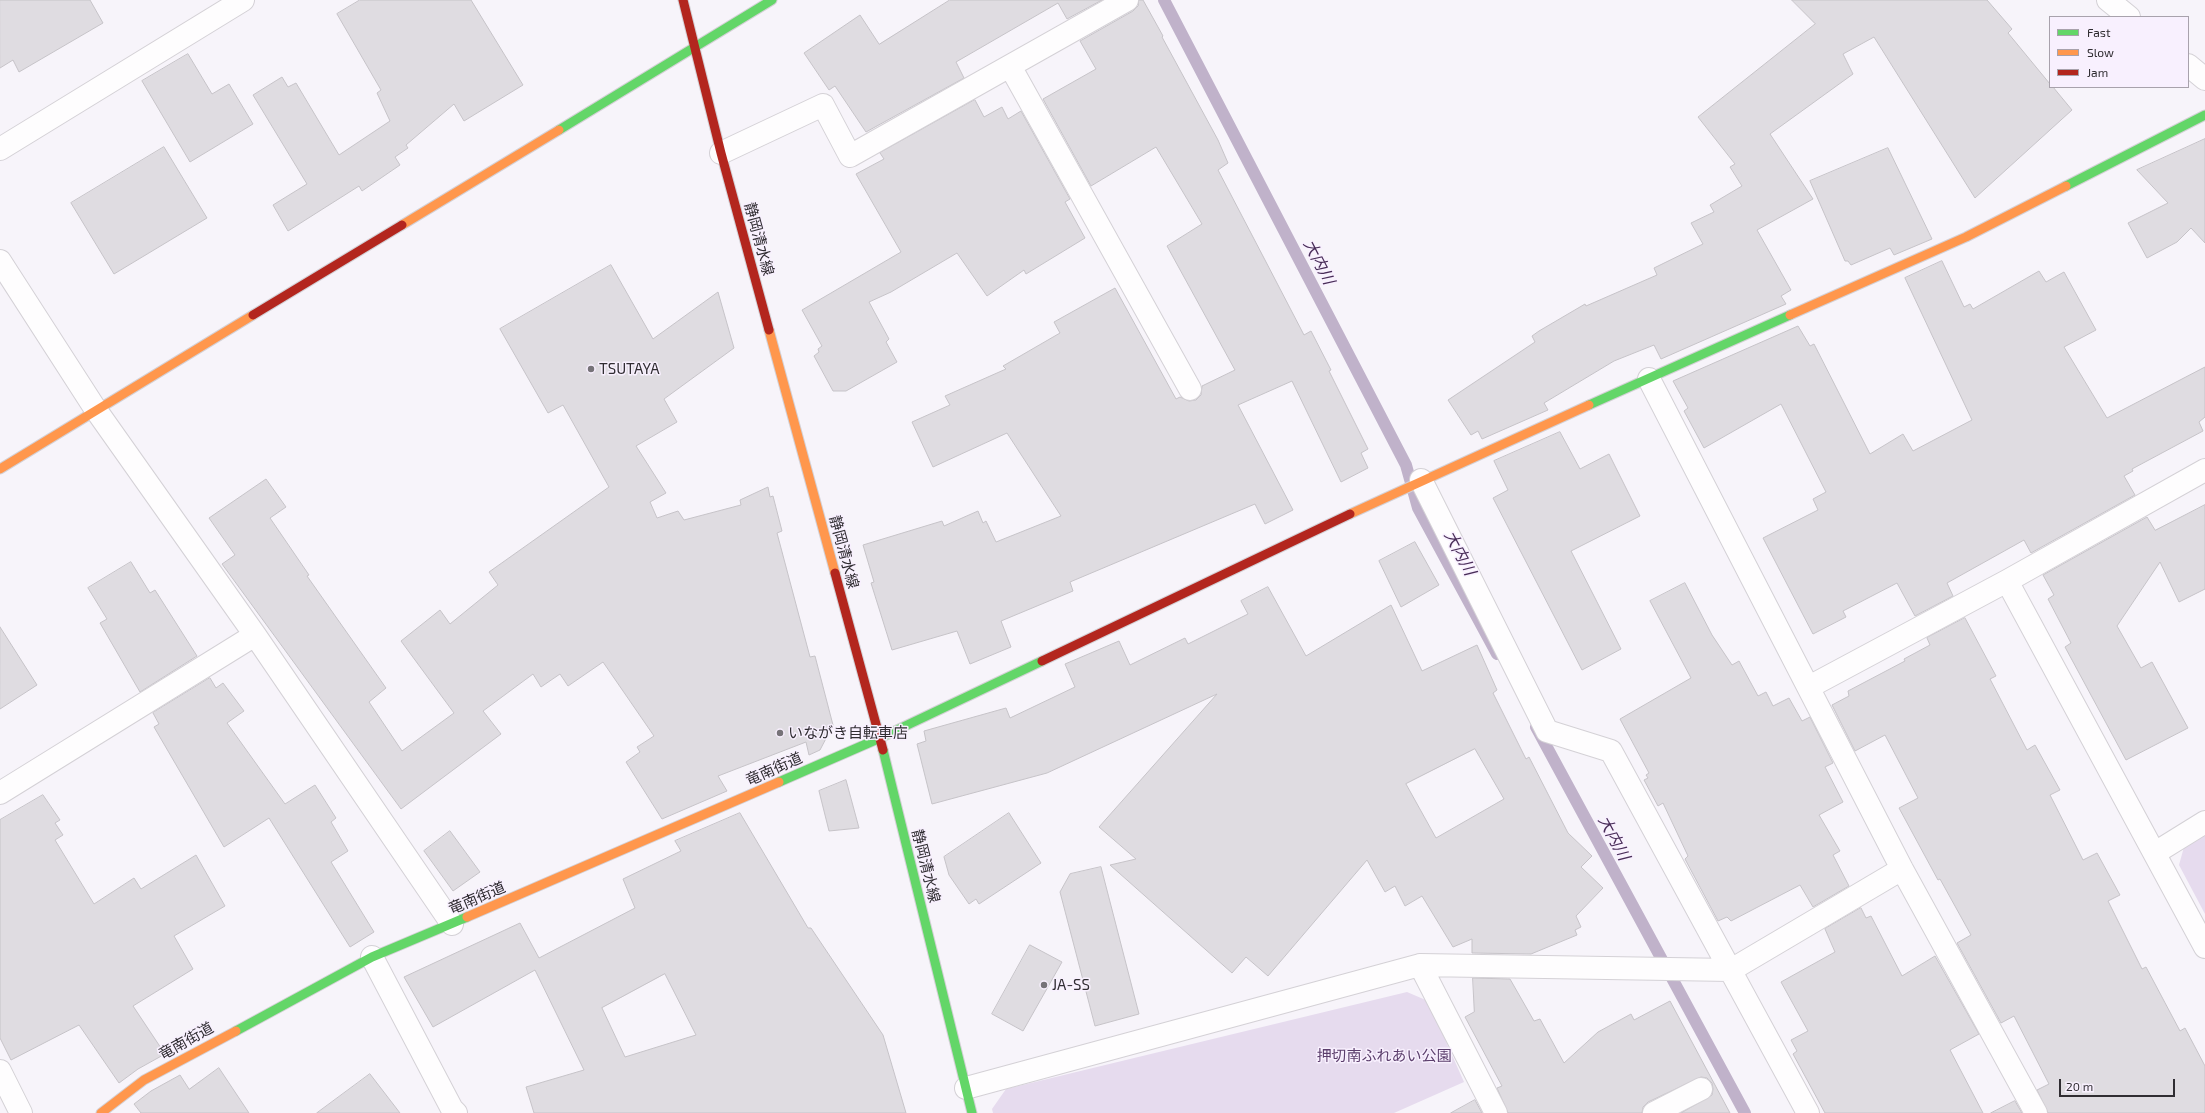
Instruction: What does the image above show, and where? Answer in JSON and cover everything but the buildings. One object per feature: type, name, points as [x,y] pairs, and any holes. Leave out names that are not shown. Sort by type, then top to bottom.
[{"type":"street","points":[[0,149],[243,0]]},
{"type":"street","name":"静岡清水線","points":[[683,0],[721,153],[880,738],[972,1113]]},
{"type":"street","points":[[0,468],[772,0]]},
{"type":"street","points":[[721,153],[823,105],[850,156],[1127,0]]},
{"type":"street","points":[[2108,0],[2128,16]]},
{"type":"street","points":[[1010,66],[1190,389]]},
{"type":"street","points":[[2189,66],[2205,79]]},
{"type":"street","name":"竜南街道","points":[[101,1113],[144,1080],[372,957],[452,924],[880,738],[1421,480],[1966,237],[2205,115]]},
{"type":"street","points":[[0,261],[96,410],[255,635],[452,924]]},
{"type":"street","points":[[1649,379],[1902,869],[2036,1113]]},
{"type":"street","points":[[1809,687],[2007,581],[2205,470]]},
{"type":"street","points":[[1421,480],[1547,731],[1611,751],[1808,1113]]},
{"type":"street","points":[[2007,581],[2205,946]]},
{"type":"street","points":[[0,793],[255,635]]},
{"type":"street","points":[[2155,853],[2205,822]]},
{"type":"street","points":[[966,1088],[1420,965],[1731,970],[1902,869]]},
{"type":"street","points":[[372,957],[452,1109],[456,1113]]},
{"type":"street","points":[[1420,965],[1496,1113]]},
{"type":"street","points":[[0,1071],[21,1113]]},
{"type":"street","points":[[1657,1112],[1701,1089]]},
{"type":"green space","points":[[2205,835],[2205,914],[2179,865],[2184,847]]},
{"type":"green space","name":"押切南ふれあい公園","points":[[1407,992],[1428,1001],[1464,1082],[1394,1113],[993,1113],[992,1109],[1006,1089]]},
{"type":"waterway","name":"大内川","points":[[1164,0],[1406,465],[1418,508],[1497,654]]},
{"type":"waterway","name":"大内川","points":[[1536,727],[1745,1113]]},
{"type":"traffic: fast","points":[[559,130],[772,0]]},
{"type":"traffic: fast","points":[[2066,186],[2205,115]]},
{"type":"traffic: fast","points":[[1589,405],[1790,315]]},
{"type":"traffic: fast","points":[[779,782],[880,738],[1042,661]]},
{"type":"traffic: fast","points":[[883,750],[972,1113]]},
{"type":"traffic: fast","points":[[236,1031],[372,957],[467,917]]},
{"type":"traffic: slow","points":[[402,225],[559,130]]},
{"type":"traffic: slow","points":[[1790,315],[1966,237],[2066,186]]},
{"type":"traffic: slow","points":[[0,469],[253,315]]},
{"type":"traffic: slow","points":[[769,330],[835,573]]},
{"type":"traffic: slow","points":[[1350,514],[1589,405]]},
{"type":"traffic: slow","points":[[467,917],[779,782]]},
{"type":"traffic: slow","points":[[101,1113],[144,1080],[236,1031]]},
{"type":"traffic: jam","points":[[683,0],[721,153],[769,330]]},
{"type":"traffic: jam","points":[[253,315],[402,225]]},
{"type":"traffic: jam","points":[[1042,661],[1350,514]]},
{"type":"traffic: jam","points":[[835,573],[883,750]]},
{"type":"place","name":"TSUTAYA","points":[[591,369]]},
{"type":"place","name":"いながき自転車店","points":[[780,733]]},
{"type":"place","name":"JA-SS","points":[[1044,985]]}]
